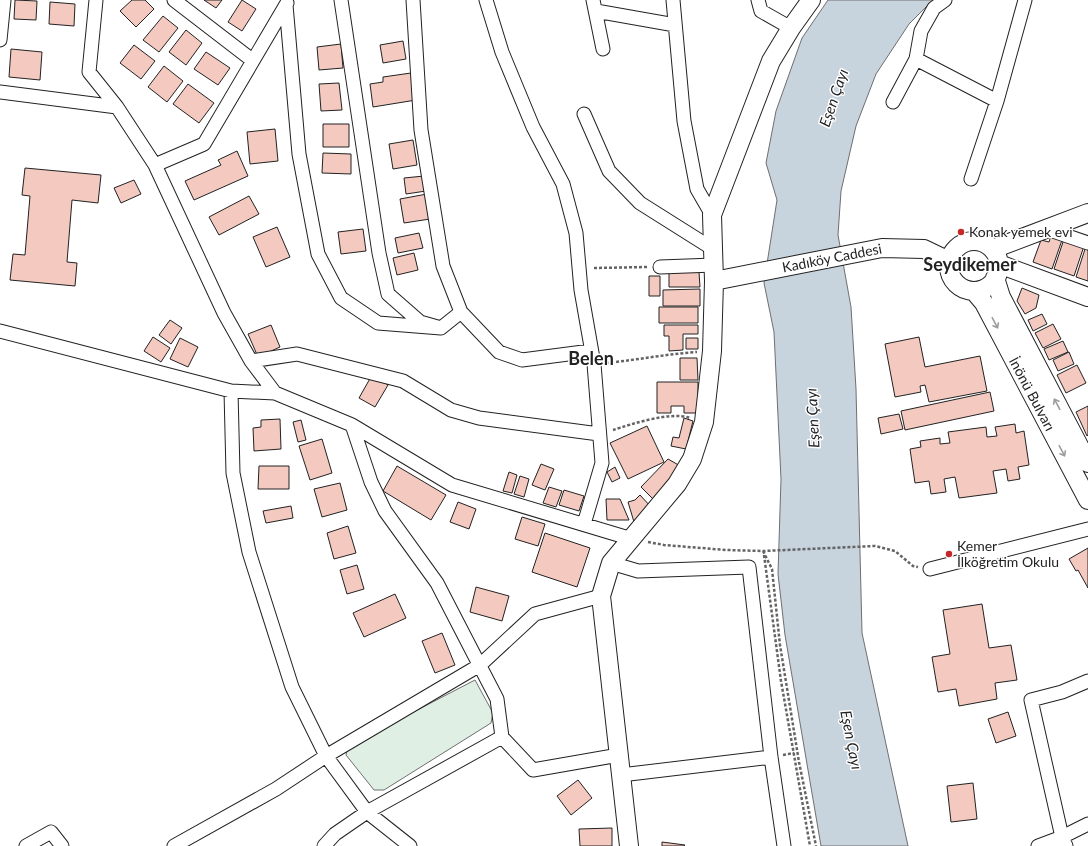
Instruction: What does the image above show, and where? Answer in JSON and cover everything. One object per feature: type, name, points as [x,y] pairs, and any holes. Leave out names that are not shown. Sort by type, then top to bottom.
[{"type":"street","points":[[0,40],[4,0]]},
{"type":"street","points":[[96,0],[89,72],[117,107],[155,165],[224,313],[251,361],[275,393]]},
{"type":"street","points":[[174,0],[252,60]]},
{"type":"street","points":[[342,0],[379,253],[388,294],[420,322],[441,328]]},
{"type":"street","points":[[413,0],[421,130],[443,266],[461,312],[499,352],[522,360],[591,351]]},
{"type":"street","points":[[486,0],[502,52],[533,127],[563,184],[576,233],[581,290],[594,364],[602,463],[584,524]]},
{"type":"street","points":[[673,0],[684,121],[697,190],[712,215]]},
{"type":"street","points":[[758,0],[761,11],[791,28]]},
{"type":"street","points":[[629,846],[601,596],[611,563],[677,484],[692,459],[704,422],[712,351],[712,215],[771,61],[791,28],[811,0]]},
{"type":"street","points":[[893,102],[916,59],[921,31],[934,8],[945,0]]},
{"type":"street","points":[[971,179],[997,101],[1025,0]]},
{"type":"street","points":[[155,165],[204,144],[252,60],[288,3]]},
{"type":"street","points":[[288,3],[299,154],[318,254],[341,298],[378,323],[441,328],[461,312]]},
{"type":"street","points":[[603,49],[595,6],[675,25]]},
{"type":"street","points":[[916,59],[997,101]]},
{"type":"street","points":[[0,92],[117,107]]},
{"type":"street","points":[[584,114],[609,171],[640,203],[713,265]]},
{"type":"street","points":[[1088,213],[1047,229],[996,264],[990,285],[982,289],[974,291],[957,285],[949,270],[949,262],[952,253],[965,242],[980,241],[996,264],[1088,297]]},
{"type":"street","points":[[1047,229],[1088,243]]},
{"type":"street","name":"Kadıköy Caddesi","points":[[713,265],[748,275],[882,248],[924,249],[949,262]]},
{"type":"street","name":"İnönü Bulvarı","points":[[996,264],[1001,297],[1088,463]]},
{"type":"street","points":[[660,267],[713,265]]},
{"type":"street","name":"İnönü Bulvarı","points":[[974,291],[984,303],[1088,500]]},
{"type":"street","points":[[0,331],[231,391],[275,393],[352,425],[452,485],[632,539]]},
{"type":"street","points":[[251,361],[297,354],[403,380],[451,410],[479,418],[599,434]]},
{"type":"street","points":[[231,391],[233,473],[249,552],[292,687],[326,756],[368,812],[410,846]]},
{"type":"street","points":[[352,425],[371,482],[385,510],[437,583],[497,699],[502,737],[533,770],[619,755]]},
{"type":"street","points":[[930,569],[1088,529]]},
{"type":"street","points":[[611,563],[638,571],[749,567],[771,756],[784,846]]},
{"type":"street","points":[[174,846],[276,789],[326,756],[480,665],[535,614],[601,596]]},
{"type":"street","points":[[1064,842],[1031,700],[1062,692],[1088,681]]},
{"type":"street","points":[[324,846],[336,834],[368,812],[502,737]]},
{"type":"street","points":[[621,775],[771,756]]},
{"type":"street","points":[[1038,846],[1064,842],[1088,824]]},
{"type":"street","points":[[26,846],[51,832],[62,846]]},
{"type":"path","points":[[594,268],[660,267]]},
{"type":"path","points":[[594,364],[642,359],[665,354],[712,351]]},
{"type":"path","points":[[599,434],[639,421],[660,418],[686,416],[704,422]]},
{"type":"path","points":[[632,539],[664,545],[726,550],[763,551],[875,546],[895,551],[913,566],[930,569]]},
{"type":"path","points":[[763,551],[782,681],[810,846]]},
{"type":"path","points":[[763,551],[772,569],[780,645],[799,762],[816,846]]},
{"type":"green space","points":[[475,680],[493,713],[491,723],[384,790],[374,790],[346,755],[348,746]]},
{"type":"water","name":"Eşen Çayı","points":[[828,0],[933,0],[909,24],[876,74],[856,126],[841,191],[838,235],[851,307],[856,389],[862,633],[908,846],[821,846],[785,635],[778,574],[781,479],[774,332],[764,283],[777,200],[766,163],[776,111],[802,38]]},
{"type":"building","points":[[15,0],[37,1],[36,20],[14,19]]},
{"type":"building","points":[[132,0],[145,0],[154,9],[136,27],[120,11]]},
{"type":"building","points":[[204,0],[222,0],[216,8]]},
{"type":"building","points":[[242,0],[256,9],[242,31],[228,22]]},
{"type":"building","points":[[50,2],[75,4],[74,26],[49,24]]},
{"type":"building","points":[[163,16],[178,28],[159,52],[143,40]]},
{"type":"building","points":[[186,30],[202,43],[186,65],[169,52]]},
{"type":"building","points":[[403,41],[406,59],[383,63],[380,45]]},
{"type":"building","points":[[341,44],[343,68],[319,70],[317,47]]},
{"type":"building","points":[[134,45],[155,61],[141,79],[120,63]]},
{"type":"building","points":[[11,49],[42,52],[40,80],[9,77]]},
{"type":"building","points":[[206,52],[230,68],[218,85],[194,69]]},
{"type":"building","points":[[164,66],[183,81],[167,102],[148,87]]},
{"type":"building","points":[[411,73],[416,100],[373,107],[370,84],[383,82],[383,77]]},
{"type":"building","points":[[339,83],[342,110],[321,111],[319,84]]},
{"type":"building","points":[[188,84],[214,103],[199,123],[173,104]]},
{"type":"building","points":[[323,124],[349,124],[349,147],[323,147]]},
{"type":"building","points":[[275,129],[278,161],[250,164],[247,132]]},
{"type":"building","points":[[413,140],[417,165],[393,169],[389,144]]},
{"type":"building","points":[[237,151],[248,176],[194,200],[185,181],[221,165],[218,160]]},
{"type":"building","points":[[323,153],[351,154],[351,174],[322,173]]},
{"type":"building","points":[[25,168],[101,175],[98,203],[72,200],[67,262],[77,263],[75,286],[10,280],[13,254],[25,255],[30,196],[22,195]]},
{"type":"building","points":[[424,176],[426,191],[406,194],[404,178]]},
{"type":"building","points":[[134,180],[141,194],[121,203],[114,188]]},
{"type":"building","points":[[427,194],[430,219],[404,223],[400,199]]},
{"type":"building","points":[[249,196],[259,214],[219,235],[209,217]]},
{"type":"building","points":[[277,227],[290,257],[266,267],[253,237]]},
{"type":"building","points":[[363,229],[366,251],[341,254],[338,232]]},
{"type":"building","points":[[419,233],[423,248],[398,253],[395,238]]},
{"type":"building","points":[[1051,236],[1062,240],[1052,269],[1033,262],[1041,240],[1049,242]]},
{"type":"building","points":[[1064,239],[1084,246],[1074,276],[1054,269]]},
{"type":"building","points":[[1085,249],[1088,250],[1088,281],[1076,277]]},
{"type":"building","points":[[414,253],[418,270],[397,275],[393,258]]},
{"type":"building","points":[[669,272],[699,272],[700,287],[669,287]]},
{"type":"building","points":[[649,276],[660,276],[660,296],[649,296]]},
{"type":"building","points":[[1022,288],[1039,295],[1036,308],[1025,314],[1017,301]]},
{"type":"building","points":[[700,289],[700,306],[663,306],[663,290]]},
{"type":"building","points":[[659,307],[698,307],[698,323],[659,323]]},
{"type":"building","points":[[1042,314],[1047,324],[1033,331],[1028,320]]},
{"type":"building","points":[[170,320],[182,328],[171,344],[159,335]]},
{"type":"building","points":[[1053,324],[1061,339],[1043,348],[1035,333]]},
{"type":"building","points":[[271,325],[280,347],[258,357],[248,334]]},
{"type":"building","points":[[664,325],[698,325],[698,334],[683,334],[683,350],[669,351],[669,336],[664,336]]},
{"type":"building","points":[[153,337],[170,348],[161,362],[144,351]]},
{"type":"building","points":[[919,337],[925,367],[980,356],[987,391],[929,402],[925,385],[920,386],[921,392],[895,397],[885,344]]},
{"type":"building","points":[[180,338],[198,347],[188,367],[170,359]]},
{"type":"building","points":[[686,338],[698,338],[698,349],[686,349]]},
{"type":"building","points":[[1063,341],[1068,352],[1049,360],[1044,349]]},
{"type":"building","points":[[1069,352],[1074,364],[1058,371],[1053,360]]},
{"type":"building","points":[[680,358],[697,358],[698,380],[680,380]]},
{"type":"building","points":[[1077,365],[1086,383],[1066,393],[1057,375]]},
{"type":"building","points":[[372,375],[388,385],[375,407],[359,398]]},
{"type":"building","points":[[657,382],[698,382],[698,413],[684,413],[684,406],[671,406],[671,413],[657,413]]},
{"type":"building","points":[[990,392],[994,411],[905,430],[901,411]]},
{"type":"building","points":[[1088,406],[1088,435],[1087,436],[1076,412]]},
{"type":"building","points":[[899,414],[903,429],[881,434],[878,418]]},
{"type":"building","points":[[684,418],[693,421],[686,449],[671,446],[673,437],[679,438]]},
{"type":"building","points":[[280,419],[281,449],[254,451],[253,428],[261,427],[261,420]]},
{"type":"building","points":[[301,420],[306,440],[298,442],[293,422]]},
{"type":"building","points":[[1015,424],[1016,433],[1024,431],[1029,465],[1018,467],[1020,479],[1008,481],[1006,469],[993,471],[997,493],[959,498],[955,477],[944,479],[946,492],[931,494],[929,481],[915,483],[910,449],[921,447],[920,441],[940,438],[940,444],[950,443],[948,432],[986,427],[987,437],[997,436],[995,427]]},
{"type":"building","points":[[647,426],[664,462],[628,479],[610,443]]},
{"type":"building","points":[[322,439],[332,473],[310,480],[299,446]]},
{"type":"building","points":[[668,459],[682,467],[653,499],[641,487]]},
{"type":"building","points":[[541,464],[554,469],[545,490],[532,485]]},
{"type":"building","points":[[259,466],[289,466],[289,489],[258,489]]},
{"type":"building","points":[[397,466],[446,495],[431,520],[383,491]]},
{"type":"building","points":[[615,467],[620,478],[612,482],[607,472]]},
{"type":"building","points":[[509,472],[517,475],[512,493],[503,491]]},
{"type":"building","points":[[520,476],[529,479],[524,497],[514,494]]},
{"type":"building","points":[[340,483],[347,510],[322,517],[314,489]]},
{"type":"building","points":[[549,487],[562,491],[556,507],[543,503]]},
{"type":"building","points":[[564,490],[584,496],[579,511],[559,505]]},
{"type":"building","points":[[640,495],[652,508],[634,522],[628,502],[635,500]]},
{"type":"building","points":[[606,499],[620,499],[629,520],[607,520]]},
{"type":"building","points":[[458,502],[476,509],[469,529],[450,522]]},
{"type":"building","points":[[291,506],[293,518],[266,523],[263,511]]},
{"type":"building","points":[[522,517],[545,524],[538,546],[515,539]]},
{"type":"building","points":[[348,526],[356,553],[334,559],[327,533]]},
{"type":"building","points":[[545,533],[590,548],[577,587],[532,572]]},
{"type":"building","points":[[1088,548],[1088,588],[1078,570],[1076,571],[1069,559]]},
{"type":"building","points":[[357,565],[364,589],[347,594],[340,570]]},
{"type":"building","points":[[476,587],[509,596],[502,621],[470,612]]},
{"type":"building","points":[[395,594],[406,618],[364,637],[353,613]]},
{"type":"building","points":[[982,604],[989,648],[1011,645],[1017,680],[995,683],[997,699],[959,706],[956,689],[938,692],[932,657],[950,654],[943,610]]},
{"type":"building","points":[[442,633],[455,665],[435,673],[422,641]]},
{"type":"building","points":[[1008,712],[1016,736],[996,743],[988,719]]},
{"type":"building","points":[[578,780],[592,798],[571,815],[557,796]]},
{"type":"building","points":[[973,783],[977,819],[951,822],[947,786]]},
{"type":"building","points":[[612,828],[612,846],[580,846],[579,829]]},
{"type":"building","points":[[662,842],[685,845],[662,846]]},
{"type":"place","name":"Konak yemek evi","points":[[961,232]]},
{"type":"place","name":"Kemer İlköğretim Okulu","points":[[949,554]]},
{"type":"district","name":"Seydikemer","points":[[970,265]]},
{"type":"district","name":"Belen","points":[[591,359]]}]
